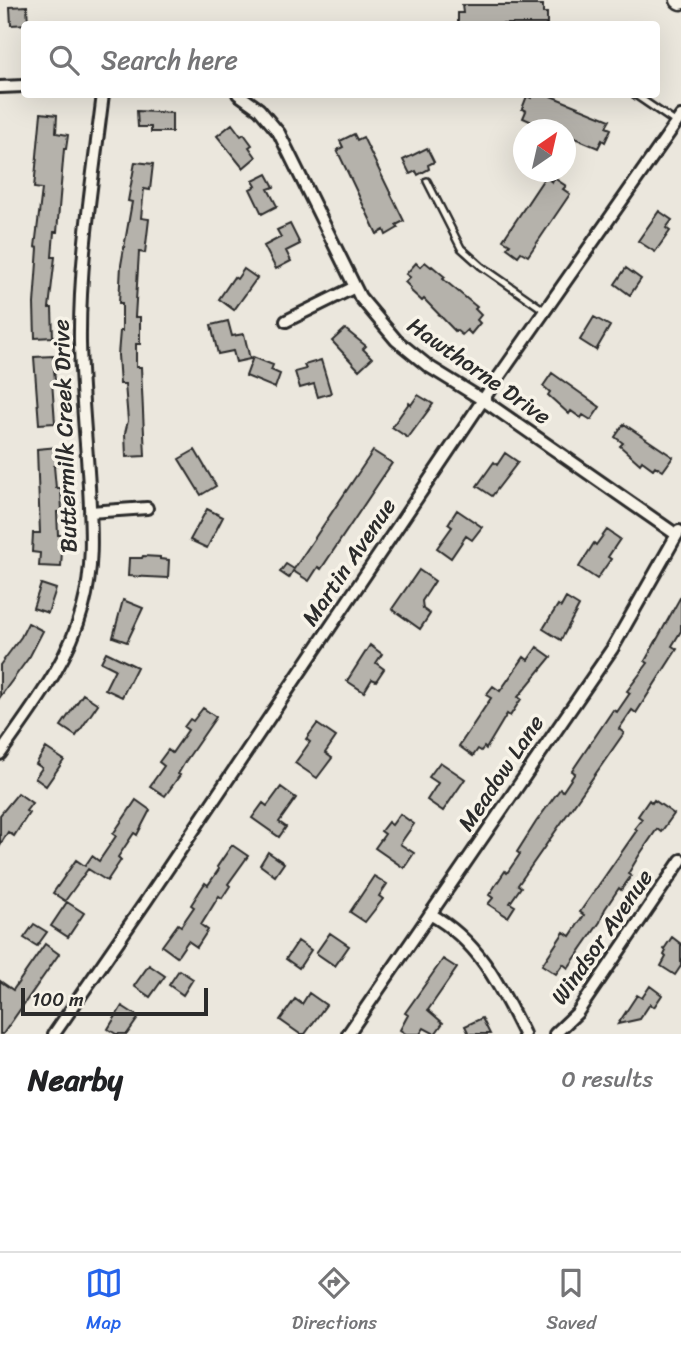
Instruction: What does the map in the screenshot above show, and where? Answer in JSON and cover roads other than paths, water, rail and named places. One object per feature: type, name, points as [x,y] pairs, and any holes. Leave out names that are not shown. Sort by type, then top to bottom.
[{"type":"street","points":[[0,87],[21,86]]},
{"type":"street","name":"Buttermilk Creek Drive","points":[[0,754],[55,674],[83,610],[90,575],[92,544],[80,315],[103,98]]},
{"type":"street","name":"Hawthorne Drive","points":[[244,98],[259,109],[279,133],[355,287],[381,325],[408,352],[679,532]]},
{"type":"street","name":"Martin Avenue","points":[[54,1034],[483,400],[679,119]]},
{"type":"street","points":[[286,321],[355,287]]},
{"type":"street","points":[[90,512],[147,508]]},
{"type":"street","name":"Meadow Lane","points":[[348,1034],[612,649],[679,532]]},
{"type":"street","name":"Windsor Avenue","points":[[555,1034],[577,1013],[681,860]]},
{"type":"street","points":[[430,914],[465,939],[484,960],[524,1034]]},
{"type":"lane","points":[[641,98],[679,119]]},
{"type":"lane","points":[[427,181],[461,248],[545,311]]}]
